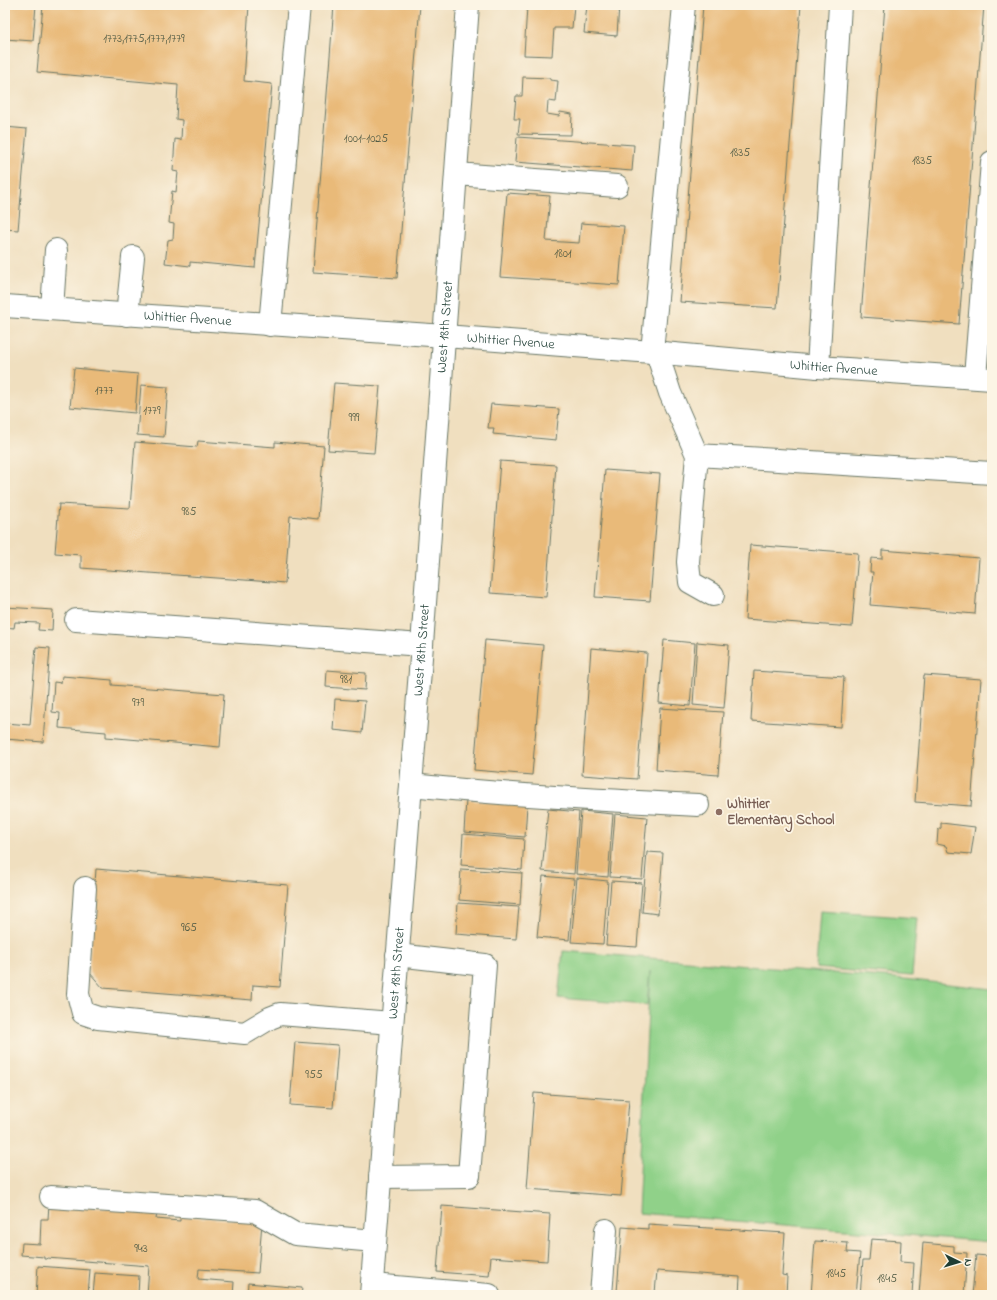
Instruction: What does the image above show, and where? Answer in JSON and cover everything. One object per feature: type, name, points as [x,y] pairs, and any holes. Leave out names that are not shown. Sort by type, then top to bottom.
[{"type":"street","points":[[270,325],[299,5]]},
{"type":"street","name":"West 18th Street","points":[[371,1290],[422,645],[468,5]]},
{"type":"street","points":[[684,5],[654,353],[697,455],[688,562],[690,582],[713,595]]},
{"type":"street","points":[[818,367],[840,5]]},
{"type":"street","points":[[983,378],[992,162]]},
{"type":"street","points":[[456,174],[617,186]]},
{"type":"street","points":[[52,309],[56,250]]},
{"type":"street","points":[[127,315],[133,257]]},
{"type":"street","name":"Whittier Avenue","points":[[5,306],[445,336],[818,367],[983,378]]},
{"type":"street","points":[[697,455],[992,473]]},
{"type":"street","points":[[76,620],[422,645]]},
{"type":"street","points":[[411,785],[554,797],[698,805]]},
{"type":"street","points":[[85,888],[78,994],[83,1013],[98,1018],[245,1033],[270,1018],[280,1014],[392,1023]]},
{"type":"street","points":[[380,1177],[468,1176],[485,965],[397,955]]},
{"type":"street","points":[[51,1197],[256,1210],[295,1234],[375,1242]]},
{"type":"street","points":[[600,1295],[606,1230]]},
{"type":"street","points":[[371,1290],[489,1295]]},
{"type":"green space","points":[[820,911],[917,918],[912,976],[816,968]]},
{"type":"green space","points":[[563,951],[895,978],[992,989],[992,1242],[638,1213],[650,971],[647,1005],[558,998]]},
{"type":"building","points":[[5,5],[36,5],[33,41],[5,39]]},
{"type":"building","points":[[43,5],[249,5],[244,81],[272,84],[255,268],[190,262],[190,266],[165,263],[168,240],[173,239],[174,224],[169,223],[172,191],[176,192],[178,172],[173,171],[175,139],[181,140],[182,120],[176,119],[178,85],[37,72]]},
{"type":"building","points":[[334,5],[420,5],[397,278],[313,272]]},
{"type":"building","points":[[574,5],[572,28],[554,28],[552,56],[524,55],[527,6]]},
{"type":"building","points":[[587,5],[619,5],[617,36],[584,33]]},
{"type":"building","points":[[703,5],[801,5],[777,308],[680,302]]},
{"type":"building","points":[[885,5],[984,5],[959,324],[861,317]]},
{"type":"building","points":[[523,77],[550,78],[550,80],[558,81],[556,102],[548,101],[547,114],[559,116],[560,112],[572,114],[571,135],[518,134],[520,119],[514,119],[516,96],[522,96]]},
{"type":"building","points":[[5,127],[27,129],[18,230],[5,229]]},
{"type":"building","points":[[517,137],[634,145],[632,171],[515,162]]},
{"type":"building","points":[[507,193],[550,196],[546,241],[579,243],[581,223],[624,226],[619,285],[500,277]]},
{"type":"building","points":[[74,368],[138,374],[135,413],[70,407]]},
{"type":"building","points":[[334,383],[380,386],[374,453],[328,450]]},
{"type":"building","points":[[141,385],[168,387],[164,437],[137,435]]},
{"type":"building","points":[[491,404],[559,409],[556,440],[493,434],[494,428],[488,428]]},
{"type":"building","points":[[198,441],[275,447],[275,442],[324,446],[318,519],[290,516],[285,583],[81,568],[81,555],[55,553],[59,504],[130,508],[135,442],[197,447]]},
{"type":"building","points":[[500,461],[556,465],[546,597],[490,593]]},
{"type":"building","points":[[605,470],[660,474],[650,601],[595,597]]},
{"type":"building","points":[[750,545],[858,553],[852,627],[745,619]]},
{"type":"building","points":[[882,550],[979,558],[975,614],[870,605],[873,572],[870,572],[871,558],[882,559]]},
{"type":"building","points":[[5,607],[53,610],[52,631],[38,630],[39,623],[15,622],[14,628],[5,627]]},
{"type":"building","points":[[485,640],[543,645],[532,775],[474,770]]},
{"type":"building","points":[[664,640],[695,643],[690,706],[659,703]]},
{"type":"building","points":[[697,642],[729,645],[724,708],[693,705]]},
{"type":"building","points":[[36,647],[50,648],[43,742],[5,739],[5,723],[30,725]]},
{"type":"building","points":[[591,648],[647,653],[637,779],[582,775]]},
{"type":"building","points":[[327,670],[366,673],[365,690],[326,687]]},
{"type":"building","points":[[754,671],[844,677],[841,727],[751,721]]},
{"type":"building","points":[[924,675],[981,679],[971,806],[915,802]]},
{"type":"building","points":[[62,676],[112,680],[112,685],[224,694],[220,747],[106,737],[106,732],[59,728],[60,713],[52,712],[54,682],[61,683]]},
{"type":"building","points":[[335,699],[365,701],[362,733],[333,730]]},
{"type":"building","name":"Whittier Elementary School","points":[[660,708],[723,712],[718,775],[656,770]]},
{"type":"building","points":[[466,800],[527,805],[525,837],[464,832]]},
{"type":"building","points":[[548,809],[579,812],[574,874],[542,871]]},
{"type":"building","points":[[581,811],[613,814],[608,877],[576,874]]},
{"type":"building","points":[[615,814],[647,817],[642,879],[610,877]]},
{"type":"building","points":[[941,823],[975,827],[971,854],[948,852],[946,846],[937,844],[938,830],[941,828]]},
{"type":"building","points":[[463,834],[524,839],[522,870],[461,865]]},
{"type":"building","points":[[647,852],[663,853],[658,914],[642,912]]},
{"type":"building","points":[[96,869],[288,885],[280,987],[253,985],[252,1000],[103,988],[89,972]]},
{"type":"building","points":[[461,869],[522,873],[520,905],[459,900]]},
{"type":"building","points":[[543,876],[574,879],[569,940],[537,937]]},
{"type":"building","points":[[577,878],[608,881],[603,944],[571,942]]},
{"type":"building","points":[[611,881],[642,883],[637,947],[606,945]]},
{"type":"building","points":[[458,903],[519,907],[516,939],[456,934]]},
{"type":"building","points":[[295,1042],[338,1045],[333,1108],[290,1105]]},
{"type":"building","points":[[534,1093],[629,1100],[621,1196],[527,1189]]},
{"type":"building","points":[[49,1204],[157,1213],[156,1219],[180,1221],[180,1216],[262,1222],[258,1273],[199,1269],[198,1279],[234,1282],[233,1295],[147,1295],[149,1266],[44,1259],[44,1257],[21,1255],[22,1243],[40,1244],[41,1219],[48,1219]]},
{"type":"building","points":[[442,1206],[550,1214],[547,1261],[491,1257],[489,1276],[437,1272]]},
{"type":"building","points":[[648,1224],[785,1233],[782,1275],[787,1276],[786,1295],[739,1295],[740,1277],[657,1271],[655,1293],[645,1292],[645,1294],[617,1292],[622,1227],[648,1229]]},
{"type":"building","points":[[871,1239],[901,1241],[900,1262],[914,1263],[912,1295],[860,1295],[863,1260],[869,1260]]},
{"type":"building","points":[[815,1241],[848,1243],[847,1252],[860,1253],[856,1295],[811,1295]]},
{"type":"building","points":[[923,1243],[954,1246],[954,1252],[967,1253],[964,1295],[919,1295]]},
{"type":"building","points":[[988,1248],[992,1248],[992,1295],[972,1295],[976,1255],[988,1256]]},
{"type":"building","points":[[38,1266],[90,1270],[88,1295],[36,1295]]},
{"type":"building","points":[[95,1273],[139,1276],[138,1295],[93,1295]]},
{"type":"building","points":[[248,1283],[302,1288],[301,1295],[247,1295]]},
{"type":"place","name":"Whittier Elementary School","points":[[719,812]]}]
